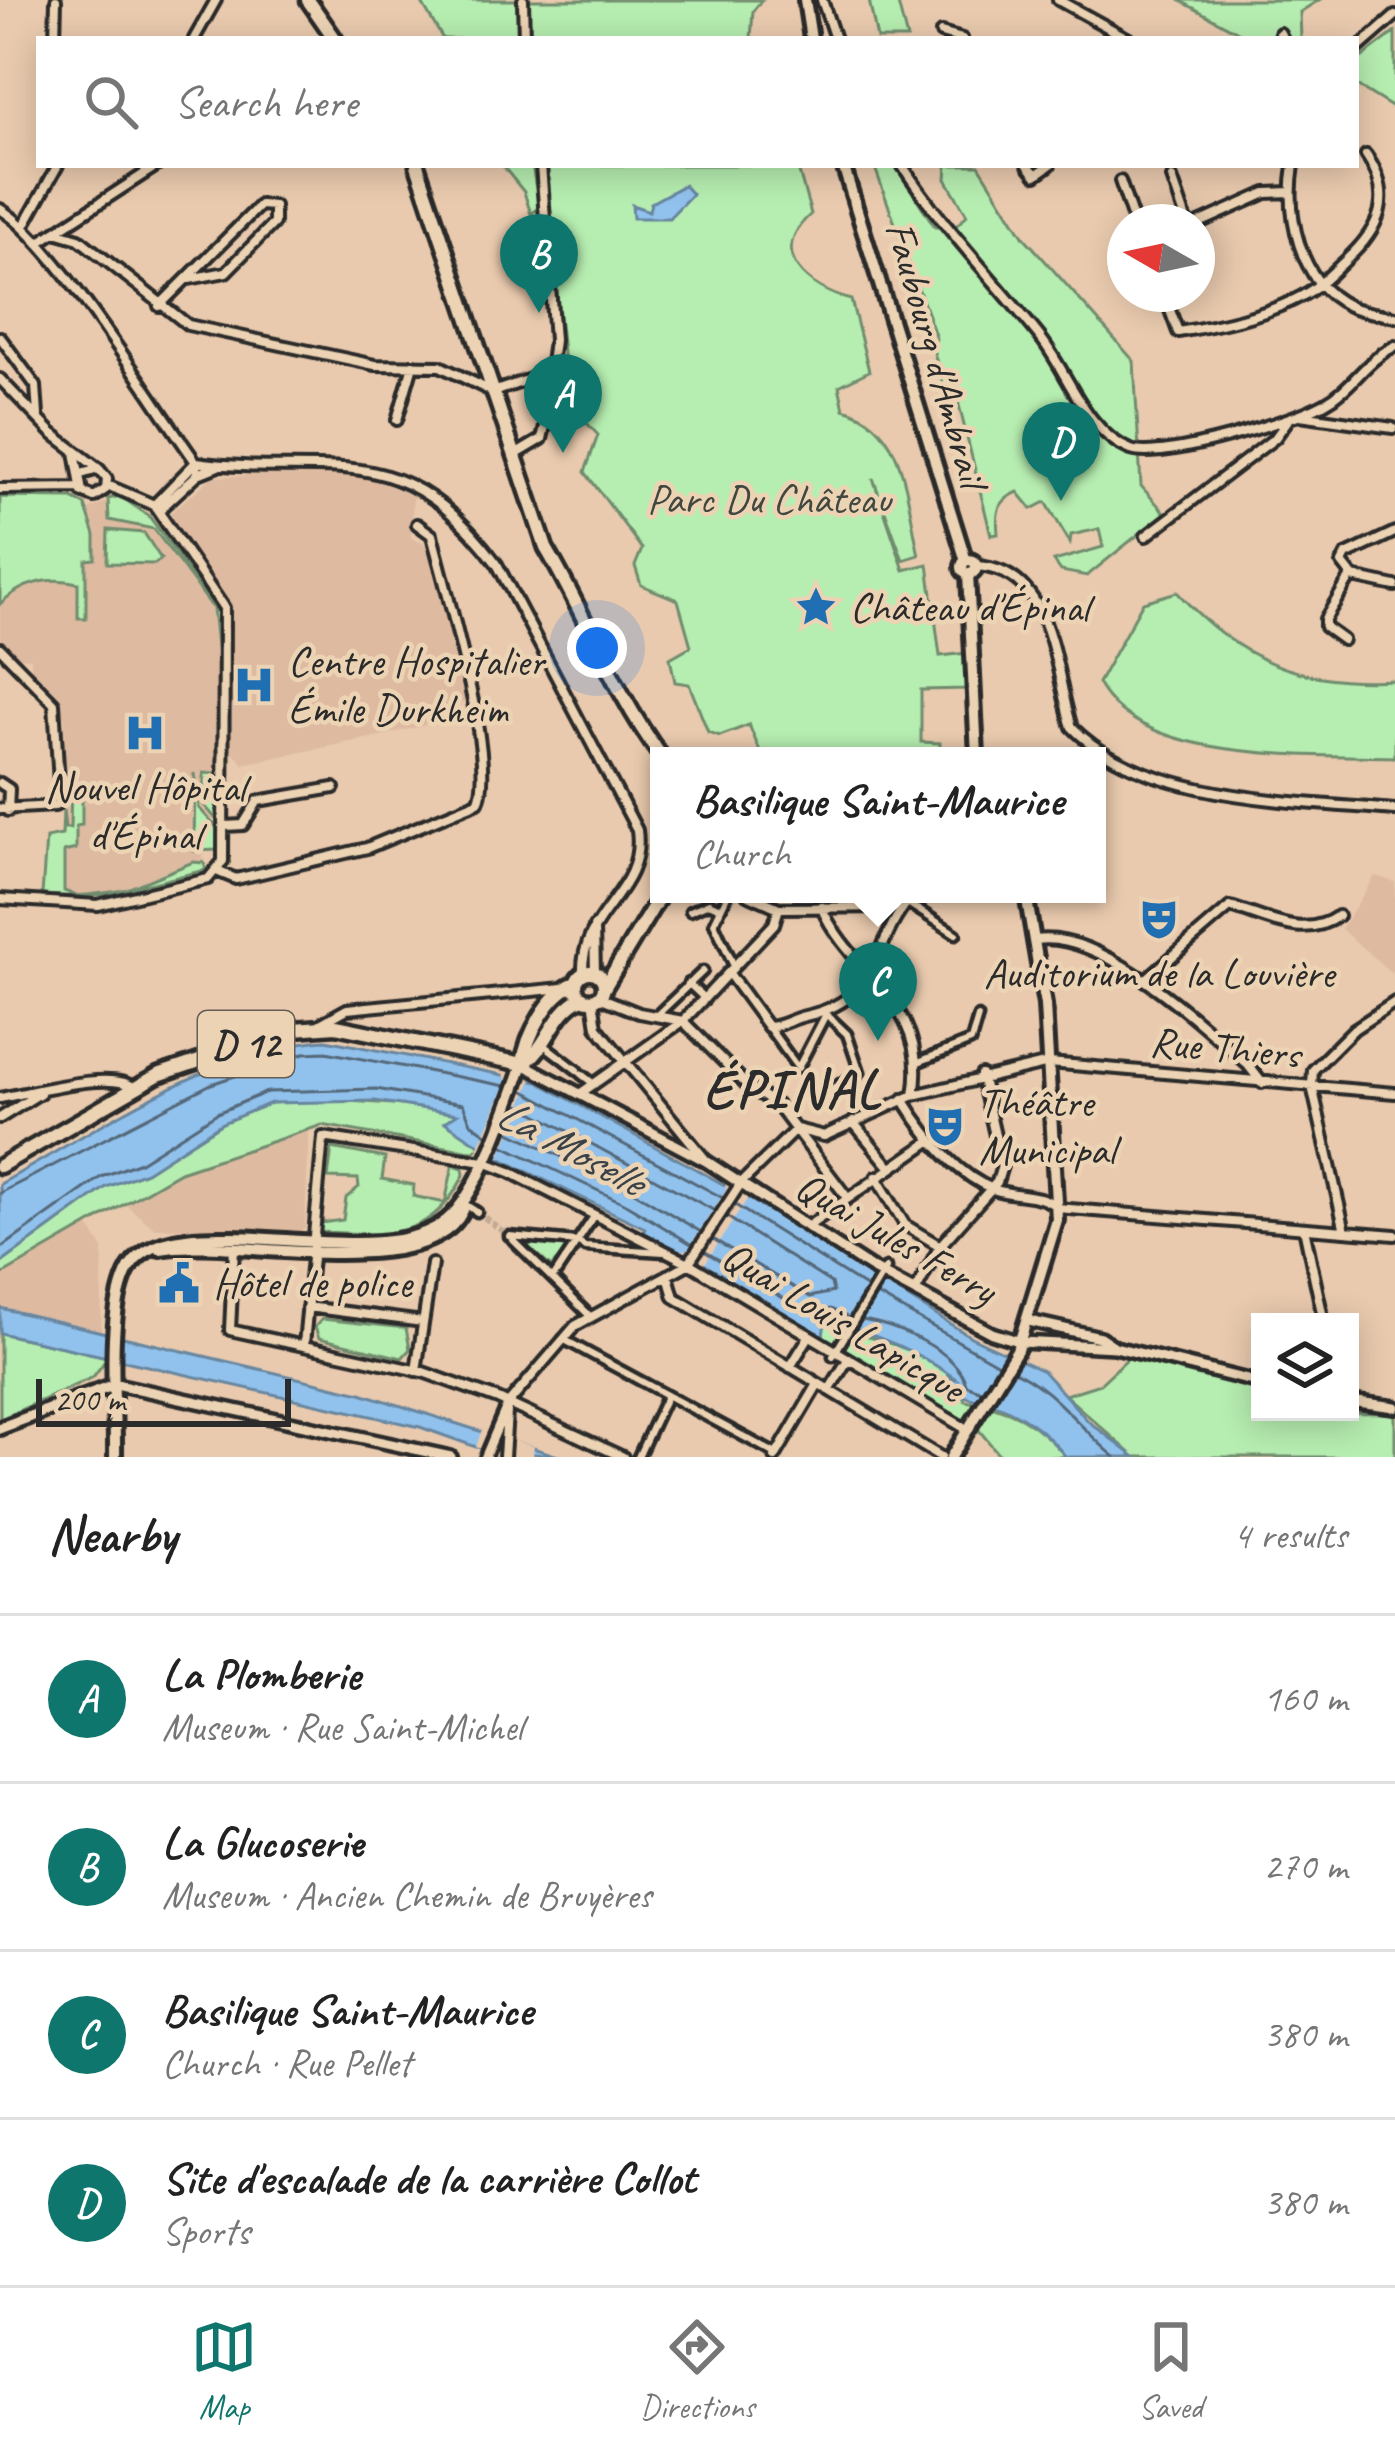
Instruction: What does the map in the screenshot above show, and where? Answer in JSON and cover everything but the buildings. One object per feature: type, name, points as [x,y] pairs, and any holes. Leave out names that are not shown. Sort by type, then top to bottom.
[{"type":"main road","points":[[308,0],[333,36]]},
{"type":"main road","points":[[806,6],[811,36]]},
{"type":"main road","points":[[418,168],[546,548],[586,618],[626,707],[655,747]]},
{"type":"main road","name":"Faubourg d'Ambrail","points":[[844,168],[970,567],[977,747]]},
{"type":"main road","points":[[115,1457],[118,1315],[135,1271],[148,1256],[170,1247],[234,1244],[403,1250],[456,1223],[471,1208],[521,1071],[558,1004],[590,987],[623,957],[656,903]]},
{"type":"main road","points":[[951,1457],[1021,1342],[1057,1208],[1049,1063],[1028,903]]},
{"type":"main road","points":[[521,1071],[543,1044],[558,1004],[590,987]]},
{"type":"main road","name":"D 12","points":[[0,1166],[134,1088],[188,1064],[320,1024],[521,1071]]},
{"type":"main road","points":[[434,1238],[456,1211],[486,1158]]},
{"type":"main road","points":[[0,1428],[116,1384]]},
{"type":"street","points":[[56,0],[56,36]]},
{"type":"street","points":[[196,36],[216,0]]},
{"type":"street","points":[[523,0],[524,36]]},
{"type":"street","points":[[806,6],[822,0],[834,36]]},
{"type":"street","points":[[1058,0],[1124,36]]},
{"type":"street","points":[[1359,47],[1395,16]]},
{"type":"street","points":[[941,33],[952,36]]},
{"type":"street","points":[[1171,312],[1178,332],[1227,325],[1321,283],[1392,214],[1385,181],[1366,155]]},
{"type":"street","points":[[24,226],[56,168]]},
{"type":"street","points":[[38,243],[153,168]]},
{"type":"street","points":[[55,232],[79,239],[188,325],[375,365],[440,366],[493,392],[550,372],[554,340],[541,168]]},
{"type":"street","points":[[904,168],[940,223],[1040,337],[1097,425],[1135,452],[1163,451],[1288,419],[1328,402],[1370,358],[1395,346]]},
{"type":"street","points":[[1294,168],[1290,192],[1295,236],[1321,283],[1349,306],[1395,317]]},
{"type":"street","points":[[1172,178],[1181,204]]},
{"type":"street","points":[[1120,181],[1128,204]]},
{"type":"street","points":[[1215,216],[1266,194],[1290,192]]},
{"type":"street","points":[[159,306],[260,205],[274,206],[278,213],[274,223],[226,272],[189,279]]},
{"type":"street","points":[[0,208],[38,243],[196,462],[197,474]]},
{"type":"street","points":[[0,337],[36,386],[38,416]]},
{"type":"street","points":[[397,420],[413,365]]},
{"type":"street","points":[[514,455],[542,439],[551,397],[543,374]]},
{"type":"street","points":[[0,379],[99,469],[107,485],[156,508],[227,618],[225,826],[219,872]]},
{"type":"street","points":[[1299,414],[1393,428]]},
{"type":"street","points":[[1146,536],[1275,438],[1288,419]]},
{"type":"street","points":[[74,451],[80,488]]},
{"type":"street","points":[[196,462],[328,463],[363,469],[418,489],[448,509],[486,549],[591,738],[638,838],[629,881],[594,925],[593,1018],[706,1161]]},
{"type":"street","points":[[156,508],[196,462]]},
{"type":"street","points":[[156,508],[197,474],[220,465]]},
{"type":"street","points":[[81,474],[99,469]]},
{"type":"street","points":[[0,489],[80,488],[94,497],[107,485]]},
{"type":"street","points":[[219,872],[236,879],[367,848],[478,802],[484,784],[480,736],[432,535],[417,524]]},
{"type":"street","points":[[1395,532],[1346,555],[1342,563],[1351,576],[1395,586]]},
{"type":"street","points":[[970,567],[1003,571],[1040,608],[1072,728],[1097,747]]},
{"type":"street","points":[[1343,640],[1325,626],[1325,619],[1351,576]]},
{"type":"street","points":[[0,648],[51,699],[58,717],[58,803],[4,810],[9,789],[0,783]]},
{"type":"street","points":[[1106,751],[1166,780],[1226,793],[1395,810]]},
{"type":"street","points":[[225,826],[243,825],[258,801],[334,788]]},
{"type":"street","points":[[0,899],[98,905],[208,879],[219,872]]},
{"type":"street","points":[[690,911],[709,903],[718,907]]},
{"type":"street","points":[[721,903],[716,930],[733,972],[800,1067],[826,1014],[870,976],[903,905]]},
{"type":"street","points":[[767,903],[778,908],[903,905],[956,934]]},
{"type":"street","points":[[821,906],[870,976],[887,988],[902,1014],[913,1064],[909,1097],[932,1140],[996,1190],[1046,1199],[1057,1208],[1395,1234]]},
{"type":"street","points":[[1145,980],[1230,907],[1275,925],[1324,925],[1338,916]]},
{"type":"street","points":[[581,1093],[683,1022],[774,924],[778,908]]},
{"type":"street","points":[[1036,940],[1056,939],[1145,980],[1248,1065],[1262,1082]]},
{"type":"street","points":[[658,1014],[703,971]]},
{"type":"street","points":[[688,983],[705,999]]},
{"type":"street","points":[[320,1024],[346,1009],[590,987],[683,1022],[796,1129],[846,1196]]},
{"type":"street","points":[[1345,1231],[1312,1086],[1313,1070],[1354,1029],[1395,1001]]},
{"type":"street","points":[[768,1027],[826,1014],[847,1034],[860,1072],[823,1094]]},
{"type":"street","points":[[913,1064],[971,1041],[978,1017]]},
{"type":"street","points":[[543,1044],[594,1084]]},
{"type":"street","name":"Rue Thiers","points":[[849,1124],[909,1097],[981,1075],[1049,1063],[1395,1094]]},
{"type":"street","name":"D 12","points":[[521,1071],[581,1093],[706,1161],[738,1188]]},
{"type":"street","points":[[915,1292],[940,1246],[996,1190],[1002,1166],[981,1075]]},
{"type":"street","points":[[0,1098],[97,1081],[118,1080],[134,1088]]},
{"type":"street","points":[[97,1081],[115,1100]]},
{"type":"street","points":[[0,1118],[41,1092]]},
{"type":"street","points":[[796,1129],[820,1137],[849,1124],[890,1168]]},
{"type":"street","points":[[486,1456],[507,1405],[563,1339],[591,1317],[690,1262],[738,1188],[796,1129]]},
{"type":"street","name":"Quai Louis Lapicque","points":[[311,1246],[323,1137],[486,1158],[690,1262],[968,1430]]},
{"type":"street","points":[[806,1227],[932,1140]]},
{"type":"street","points":[[876,1177],[905,1226],[940,1246]]},
{"type":"street","name":"Quai Jules Ferry","points":[[738,1188],[915,1292],[1021,1342]]},
{"type":"street","points":[[555,1275],[596,1214]]},
{"type":"street","points":[[1304,1228],[1322,1313]]},
{"type":"street","points":[[591,1317],[555,1275],[511,1238],[666,1252]]},
{"type":"street","points":[[234,1244],[230,1330],[416,1371],[507,1405],[622,1457]]},
{"type":"street","points":[[304,1345],[311,1246]]},
{"type":"street","points":[[416,1371],[432,1264]]},
{"type":"street","points":[[836,1351],[882,1274]]},
{"type":"street","points":[[668,1276],[674,1297],[941,1457]]},
{"type":"street","points":[[307,1306],[423,1322]]},
{"type":"street","points":[[1031,1317],[1100,1337],[1115,1346]]},
{"type":"street","points":[[790,1367],[808,1337]]},
{"type":"street","points":[[563,1339],[776,1456],[816,1383]]},
{"type":"street","points":[[1021,1342],[1115,1346],[1251,1381]]},
{"type":"street","points":[[829,1390],[847,1361]]},
{"type":"street","points":[[116,1384],[451,1457]]},
{"type":"street","points":[[638,1457],[666,1397]]},
{"type":"street","points":[[1359,1402],[1395,1407]]},
{"type":"street","points":[[503,1457],[507,1405]]},
{"type":"shaded area","name":"Centre Hospitalier Émile Durkheim","points":[[329,472],[376,480],[413,496],[411,538],[430,546],[466,702],[424,713],[426,725],[380,736],[243,764],[235,754],[220,754],[213,823],[219,830],[218,850],[202,851],[206,871],[162,875],[103,896],[42,895],[46,838],[62,834],[65,722],[60,701],[31,669],[31,658],[19,657],[0,638],[0,498],[72,498],[88,510],[120,496],[153,528],[212,477]]},
{"type":"shaded area","points":[[1375,876],[1395,882],[1395,976],[1341,929]]},
{"type":"shaded area","points":[[309,1129],[305,1228],[300,1231],[154,1228],[126,1205],[180,1172]]},
{"type":"shaded area","points":[[88,1225],[103,1249],[101,1331],[0,1308],[0,1276]]},
{"type":"green space","points":[[420,0],[517,0],[518,36],[441,36]]},
{"type":"green space","points":[[526,0],[762,0],[753,11],[751,36],[527,36]]},
{"type":"green space","points":[[869,0],[897,0],[906,36],[876,36]]},
{"type":"green space","points":[[1179,0],[1319,0],[1300,12],[1301,36],[1245,36]]},
{"type":"green space","points":[[1395,32],[1395,109],[1359,87],[1359,60]]},
{"type":"green space","points":[[504,168],[532,168],[539,207],[531,214],[524,192]]},
{"type":"green space","name":"Parc Du Château","points":[[543,168],[798,168],[811,214],[798,229],[792,256],[808,279],[851,300],[869,371],[839,386],[844,409],[880,431],[900,468],[919,555],[903,560],[873,478],[904,570],[928,564],[940,656],[968,653],[969,689],[921,690],[921,742],[940,743],[940,747],[758,747],[749,725],[720,736],[708,732],[689,684],[675,682],[670,658],[691,646],[678,600],[641,585],[635,566],[642,549],[585,472],[598,435],[562,396],[563,352]]},
{"type":"green space","points":[[875,168],[897,168],[935,227],[954,228],[967,215],[946,179],[947,168],[981,168],[1024,237],[1134,361],[1141,486],[1165,513],[1087,576],[1061,571],[1054,561],[1103,547],[1099,529],[1071,535],[1070,543],[1046,502],[1032,509],[1018,492],[1011,495],[999,508],[998,534],[991,535],[958,401],[946,395],[933,349],[936,338]]},
{"type":"green space","points":[[120,496],[149,516],[220,614],[218,655],[213,608],[154,529],[109,520],[108,499]]},
{"type":"green space","points":[[0,497],[72,498],[85,505],[95,535],[95,559],[86,560],[86,618],[78,618],[78,583],[67,581],[27,586],[0,604]]},
{"type":"green space","points":[[108,530],[144,533],[161,559],[155,564],[107,563]]},
{"type":"green space","points":[[1177,592],[1224,636],[1274,664],[1330,678],[1395,680],[1395,757],[1232,750],[1151,729],[1120,710],[1098,683],[1143,602]]},
{"type":"green space","points":[[195,773],[199,808],[219,830],[218,850],[194,851]]},
{"type":"green space","points":[[204,773],[219,774],[216,819],[204,805]]},
{"type":"green space","points":[[71,787],[82,792],[82,825],[76,826],[76,849],[64,852],[64,891],[76,896],[42,895],[46,838],[62,835],[63,810],[65,828],[70,828]]},
{"type":"green space","points":[[193,862],[204,863],[206,870],[127,889]]},
{"type":"green space","points":[[320,1099],[422,1106],[458,1114],[447,1123],[482,1145],[474,1152],[322,1125],[180,1172],[0,1276],[0,1264],[106,1187],[146,1172],[222,1123],[271,1103]]},
{"type":"green space","points":[[332,1148],[385,1158],[382,1179],[414,1185],[413,1196],[445,1203],[453,1165],[463,1168],[464,1175],[451,1197],[437,1213],[404,1230],[320,1232],[321,1223],[343,1220],[346,1198],[359,1187],[358,1179],[328,1178]]},
{"type":"green space","points":[[522,1242],[573,1243],[551,1267]]},
{"type":"green space","points":[[322,1319],[406,1328],[410,1349],[402,1358],[319,1338],[315,1327]]},
{"type":"green space","points":[[824,1322],[925,1357],[955,1382],[965,1401],[1022,1418],[1066,1457],[1001,1457],[978,1429],[822,1336]]},
{"type":"green space","points":[[0,1333],[108,1357],[93,1377],[0,1419]]},
{"type":"green space","points":[[1128,1358],[1251,1387],[1251,1421],[1359,1421],[1359,1413],[1395,1413],[1395,1457],[1135,1457],[1065,1395],[1100,1384]]},
{"type":"water","points":[[684,185],[692,194],[669,218],[633,218],[632,205],[649,211],[651,203]]},
{"type":"water","name":"La Moselle","points":[[326,1040],[538,1082],[748,1198],[971,1337],[1043,1371],[1089,1422],[1135,1457],[1066,1457],[1023,1418],[958,1393],[944,1380],[956,1379],[925,1359],[876,1337],[825,1322],[823,1336],[843,1348],[644,1232],[645,1228],[499,1158],[445,1122],[457,1114],[375,1101],[271,1103],[222,1123],[146,1172],[106,1187],[0,1264],[0,1184],[200,1074],[284,1046]]},
{"type":"water","points":[[0,1308],[361,1393],[561,1457],[476,1447],[420,1427],[0,1333]]},
{"type":"pier","points":[[503,1073],[532,1080],[499,1158],[478,1149],[507,1081]]},
{"type":"pier","points":[[725,1183],[748,1198],[704,1265],[679,1251],[688,1249],[726,1190]]},
{"type":"pier","points":[[482,1429],[534,1447],[532,1457],[508,1457],[476,1447]]},
{"type":"tunnel","points":[[477,1212],[509,1236]]},
{"type":"place","name":"La Glucoserie","points":[[539,313]]},
{"type":"place","name":"La Plomberie","points":[[563,453]]},
{"type":"place","name":"Site d'escalade de la carrière Collot","points":[[1061,501]]},
{"type":"place","name":"Château d'Épinal","points":[[816,607]]},
{"type":"place","name":"Centre Hospitalier Émile Durkheim","points":[[254,685]]},
{"type":"place","name":"Nouvel Hôpital d'Épinal","points":[[145,733]]},
{"type":"place","name":"Auditorium de la Louvière","points":[[1159,919]]},
{"type":"place","name":"Basilique Saint-Maurice","points":[[878,1041]]},
{"type":"place","name":"Théâtre Municipal","points":[[945,1126]]},
{"type":"place","name":"Hôtel de police","points":[[179,1283]]},
{"type":"district","name":"ÉPINAL","points":[[793,1089]]}]
